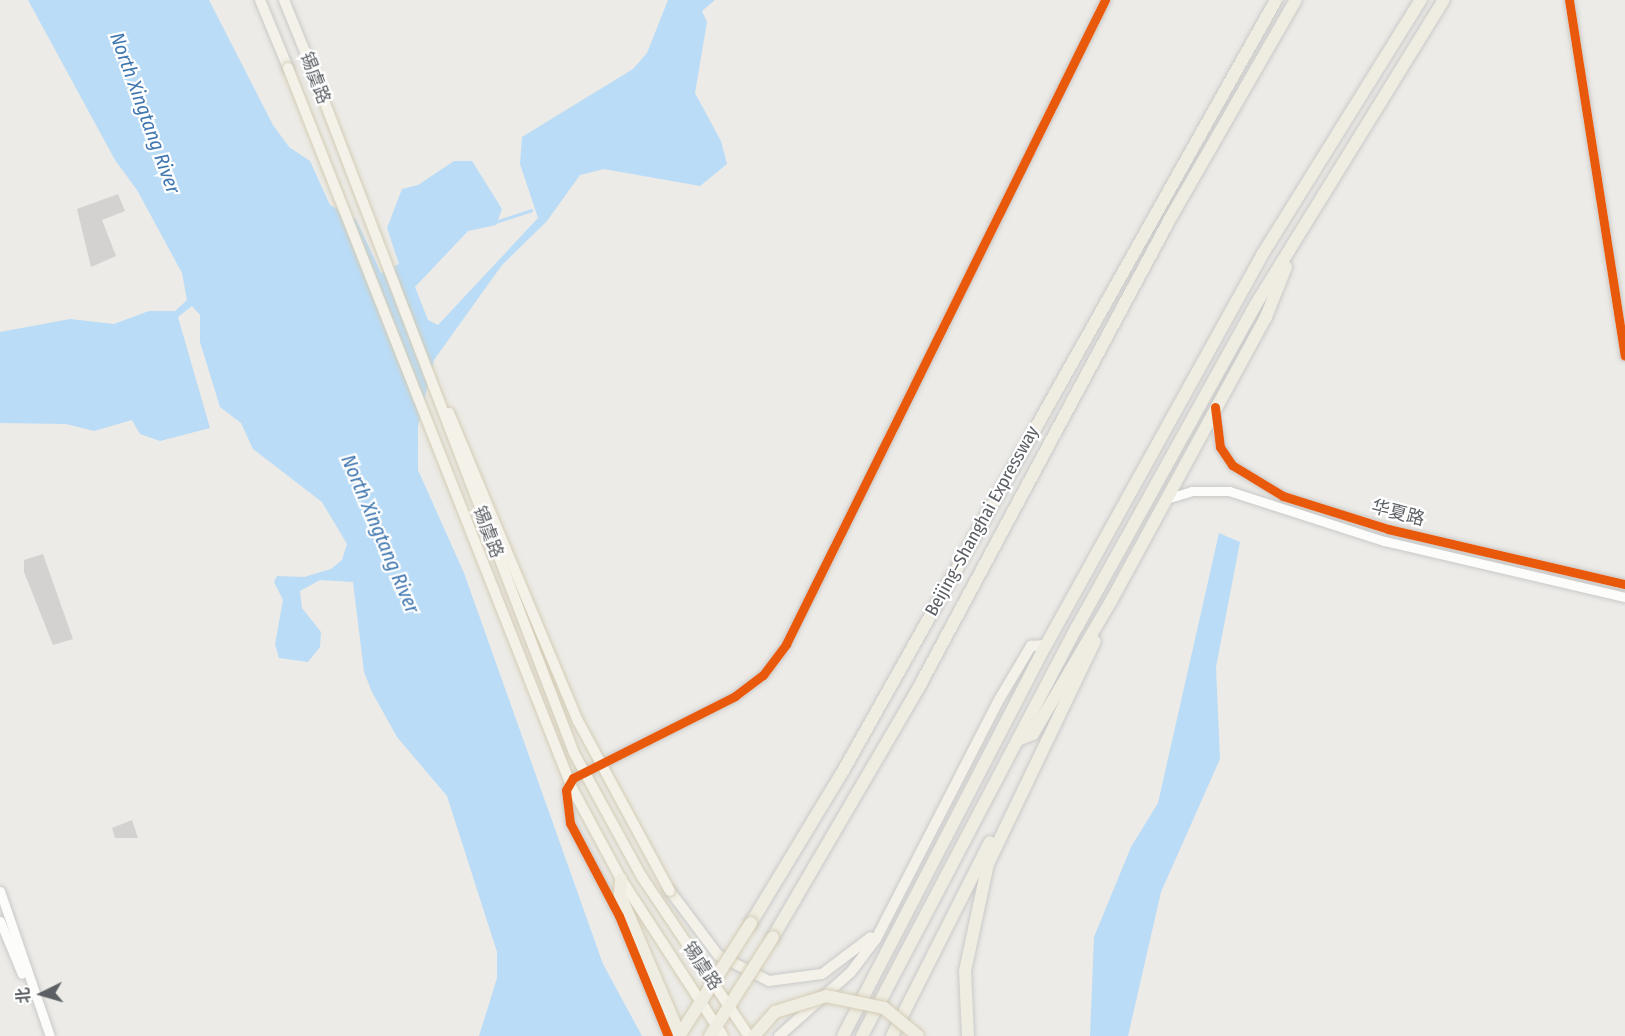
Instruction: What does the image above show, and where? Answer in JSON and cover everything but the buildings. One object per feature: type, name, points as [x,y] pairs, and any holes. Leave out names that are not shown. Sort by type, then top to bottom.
[{"type":"highway","name":"Beijing–Shanghai Expressway","points":[[680,1036],[842,773],[1276,0]]},
{"type":"highway","name":"Beijing–Shanghai Expressway","points":[[710,1036],[773,937],[919,687],[1171,217],[1296,0]]},
{"type":"highway","points":[[843,1036],[1046,645],[1263,255],[1421,0]]},
{"type":"highway","points":[[862,1036],[1018,740],[1298,236],[1444,0]]},
{"type":"highway","points":[[1018,740],[1033,734],[1111,601],[1266,317],[1298,236]]},
{"type":"highway","points":[[968,1036],[965,971],[972,920],[988,864],[1111,601]]},
{"type":"highway","points":[[892,1036],[1006,811],[1036,763]]},
{"type":"highway","points":[[621,879],[620,895],[680,1036]]},
{"type":"highway","points":[[754,1036],[775,1012],[826,996],[884,1008],[918,1036]]},
{"type":"main road","name":"锡虞路","points":[[260,0],[572,788],[621,879],[723,1036]]},
{"type":"main road","name":"锡虞路","points":[[284,0],[574,753],[642,877],[749,1036]]},
{"type":"main road","points":[[416,344],[505,538],[578,721],[670,891],[718,955],[769,981],[830,971],[880,929]]},
{"type":"main road","points":[[779,1036],[851,972],[880,929],[1000,698],[1031,646],[1046,645]]},
{"type":"street","points":[[668,1036],[619,916],[570,823],[566,790],[573,778],[735,696],[763,675],[786,645],[1105,0]]},
{"type":"street","points":[[1569,0],[1625,356]]},
{"type":"street","name":"华夏路","points":[[1215,407],[1220,447],[1232,465],[1283,496],[1388,529],[1625,584]]},
{"type":"street","name":"华夏路","points":[[1166,499],[1192,491],[1229,491],[1384,542],[1625,597]]},
{"type":"street","points":[[0,891],[50,1036]]},
{"type":"street","points":[[0,921],[45,1036]]},
{"type":"water","name":"North Xingtang River","points":[[28,0],[209,0],[273,125],[289,147],[310,161],[330,205],[356,219],[381,273],[399,264],[387,228],[402,189],[418,185],[454,161],[472,161],[502,209],[496,225],[468,231],[415,287],[428,320],[438,325],[538,218],[520,164],[522,137],[633,69],[647,53],[668,0],[715,0],[702,11],[707,22],[695,93],[721,141],[727,164],[700,186],[604,169],[580,175],[547,221],[502,265],[434,360],[418,426],[418,470],[464,573],[603,964],[642,1036],[479,1036],[497,978],[497,952],[447,796],[397,737],[372,692],[364,672],[353,582],[320,580],[300,591],[302,608],[321,632],[320,647],[308,662],[279,658],[275,644],[283,600],[274,582],[277,576],[304,577],[331,569],[342,560],[347,544],[322,502],[253,449],[241,423],[220,407],[200,342],[200,315],[192,306],[178,317],[210,428],[160,441],[140,434],[132,420],[94,431],[66,424],[0,423],[0,332],[70,319],[114,324],[149,311],[175,311],[187,300],[182,273],[137,190],[115,160]]},
{"type":"water","points":[[1219,533],[1240,542],[1216,667],[1220,759],[1161,892],[1128,1036],[1090,1036],[1094,937],[1131,847],[1158,803]]},
{"type":"waterway","points":[[495,222],[531,210]]},
{"type":"cycle path","points":[[668,1036],[619,916],[570,823],[566,790],[573,778],[735,696],[763,675],[786,644],[1105,0]]},
{"type":"cycle path","points":[[1569,0],[1625,356]]},
{"type":"cycle path","points":[[1215,407],[1220,447],[1232,465],[1283,496],[1388,529],[1625,584]]}]
